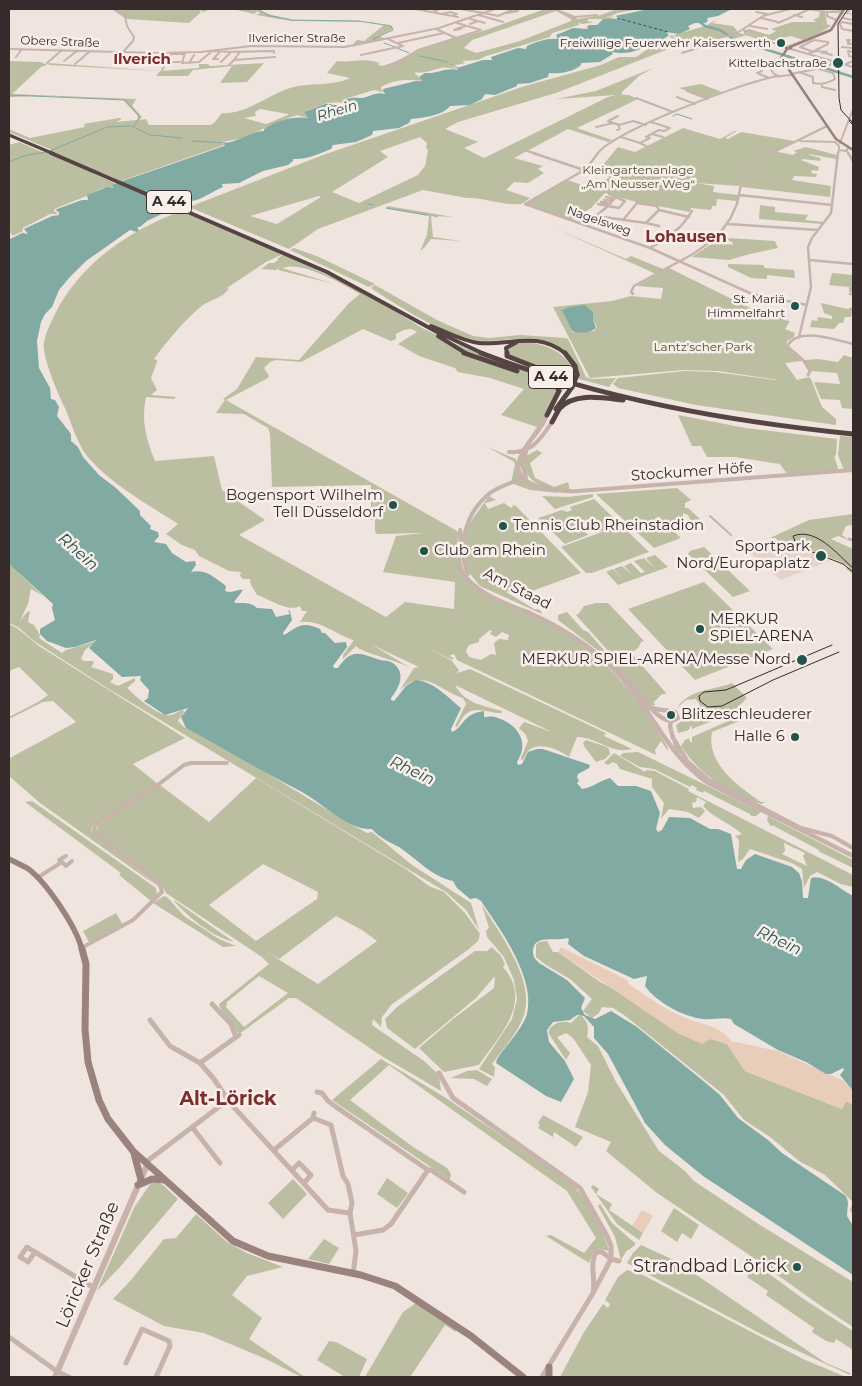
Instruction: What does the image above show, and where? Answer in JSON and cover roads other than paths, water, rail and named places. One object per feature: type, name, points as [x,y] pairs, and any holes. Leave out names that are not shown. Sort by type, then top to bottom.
[{"type":"highway","name":"A 44","points":[[9,135],[292,255],[364,288],[421,324],[474,350],[527,370],[603,392],[688,411],[765,424],[853,432]]},
{"type":"highway","name":"A 44","points":[[369,292],[431,326],[491,353],[553,374],[690,408],[853,432]]},
{"type":"highway","points":[[421,324],[449,345],[464,353],[552,382],[559,391],[547,415]]},
{"type":"highway","points":[[431,326],[474,342],[488,343],[522,340],[544,343],[571,358],[576,365],[576,375],[558,406],[552,422]]},
{"type":"highway","points":[[553,374],[510,358],[506,353],[506,348],[512,343],[520,342],[545,345],[568,359],[576,375]]},
{"type":"highway","points":[[555,401],[570,387]]},
{"type":"highway","points":[[552,422],[560,408],[567,403],[591,397],[688,411]]},
{"type":"main road","points":[[841,11],[835,19],[831,30],[789,48],[782,54],[782,60],[835,138],[850,149]]},
{"type":"main road","points":[[9,859],[28,870],[37,878],[64,912],[83,947],[86,964],[88,1065],[102,1106],[117,1131],[133,1151],[220,1231],[246,1249],[272,1258],[379,1280],[416,1298],[487,1346],[523,1377]]},
{"type":"main road","points":[[133,1151],[140,1183],[152,1179],[164,1180]]},
{"type":"main road","points":[[549,1366],[549,1377]]},
{"type":"street","points":[[113,9],[125,18],[134,38],[122,53]]},
{"type":"street","points":[[415,9],[458,17]]},
{"type":"street","points":[[432,12],[438,10],[434,9]]},
{"type":"street","points":[[461,9],[495,16]]},
{"type":"street","name":"Ilvericher Straße","points":[[200,52],[251,46],[341,47],[436,29],[496,9]]},
{"type":"street","points":[[484,20],[514,9],[518,10],[506,12]]},
{"type":"street","points":[[554,9],[575,17],[588,16]]},
{"type":"street","points":[[682,44],[728,36],[744,30],[769,14],[790,9]]},
{"type":"street","points":[[761,18],[778,22],[808,9],[826,12],[841,11],[847,15],[848,13],[853,14]]},
{"type":"street","points":[[848,13],[850,9]]},
{"type":"street","points":[[476,12],[490,11]]},
{"type":"street","points":[[442,14],[450,12],[457,14],[452,16]]},
{"type":"street","points":[[756,12],[769,14]]},
{"type":"street","points":[[826,12],[827,16],[835,19]]},
{"type":"street","points":[[479,15],[503,22]]},
{"type":"street","points":[[794,15],[802,17]]},
{"type":"street","points":[[470,18],[485,23]]},
{"type":"street","points":[[843,18],[853,20]]},
{"type":"street","points":[[470,24],[478,21]]},
{"type":"street","points":[[370,71],[398,62],[418,50],[481,30],[457,23]]},
{"type":"street","points":[[853,24],[840,24],[842,29],[853,31]]},
{"type":"street","points":[[459,28],[466,26]]},
{"type":"street","points":[[750,26],[767,29]]},
{"type":"street","points":[[436,29],[456,38]]},
{"type":"street","points":[[744,30],[746,34],[853,67]]},
{"type":"street","points":[[398,43],[444,33]]},
{"type":"street","points":[[682,53],[696,46],[715,42],[720,38]]},
{"type":"street","points":[[361,55],[403,46],[388,39]]},
{"type":"street","points":[[808,54],[815,51],[828,44],[828,42],[814,40],[800,46],[815,51],[832,55]]},
{"type":"street","points":[[849,40],[849,44],[853,47]]},
{"type":"street","points":[[383,46],[385,50]]},
{"type":"street","points":[[842,47],[853,47]]},
{"type":"street","points":[[16,57],[22,49]]},
{"type":"street","points":[[370,49],[373,52]]},
{"type":"street","name":"Obere Straße","points":[[9,50],[172,54],[200,52]]},
{"type":"street","points":[[47,63],[62,50]]},
{"type":"street","points":[[257,50],[258,56]]},
{"type":"street","points":[[184,53],[182,63],[200,62],[210,52],[239,53],[257,50],[274,51],[274,53]]},
{"type":"street","points":[[824,53],[828,50]]},
{"type":"street","points":[[69,59],[77,51]]},
{"type":"street","points":[[853,52],[848,51],[849,56],[853,57]]},
{"type":"street","points":[[75,64],[89,52]]},
{"type":"street","points":[[140,58],[144,53]]},
{"type":"street","points":[[218,59],[213,60],[219,53]]},
{"type":"street","points":[[221,62],[230,53]]},
{"type":"street","points":[[229,65],[239,53]]},
{"type":"street","points":[[162,70],[172,54]]},
{"type":"street","points":[[189,63],[194,55]]},
{"type":"street","points":[[234,60],[257,60],[276,57]]},
{"type":"street","points":[[811,63],[820,58]]},
{"type":"street","points":[[64,61],[72,59]]},
{"type":"street","points":[[844,64],[853,61]]},
{"type":"street","points":[[167,62],[180,62]]},
{"type":"street","points":[[825,67],[835,62]]},
{"type":"street","points":[[768,65],[774,74],[778,76]]},
{"type":"street","points":[[806,67],[814,69]]},
{"type":"street","points":[[527,151],[584,170],[600,150],[621,137],[673,112],[769,78],[792,74],[799,72],[820,68],[835,75],[834,79],[822,84],[813,83],[814,78],[799,72]]},
{"type":"street","points":[[762,71],[757,73],[769,78]]},
{"type":"street","points":[[822,84],[822,87],[835,90]]},
{"type":"street","points":[[687,91],[708,99]]},
{"type":"street","points":[[677,97],[695,104]]},
{"type":"street","points":[[636,98],[673,112]]},
{"type":"street","points":[[799,337],[811,287],[809,243],[831,213],[839,140],[853,109]]},
{"type":"street","points":[[618,116],[608,121],[618,124],[632,121],[646,125]]},
{"type":"street","points":[[651,122],[670,128],[663,132]]},
{"type":"street","points":[[596,127],[613,123]]},
{"type":"street","points":[[617,130],[620,128],[618,124]]},
{"type":"street","points":[[633,294],[631,292],[634,286],[681,261],[713,241],[728,224],[739,196],[741,184],[760,160],[827,126]]},
{"type":"street","points":[[640,143],[650,138],[646,137],[658,131],[669,134]]},
{"type":"street","points":[[652,134],[663,137]]},
{"type":"street","points":[[621,137],[646,146]]},
{"type":"street","points":[[799,141],[839,140]]},
{"type":"street","points":[[839,150],[850,149],[853,160]]},
{"type":"street","name":"Nagelsweg","points":[[584,170],[528,201],[526,205],[650,248],[752,294],[807,305]]},
{"type":"street","points":[[578,223],[596,216],[612,202],[616,197],[610,194]]},
{"type":"street","points":[[739,196],[832,206]]},
{"type":"street","points":[[598,204],[612,202],[625,201],[618,210],[612,202],[603,200],[612,202]]},
{"type":"street","points":[[623,220],[637,203],[657,206],[659,210],[688,217]]},
{"type":"street","points":[[646,223],[659,210]]},
{"type":"street","points":[[650,248],[657,244],[659,236],[671,234],[692,211]]},
{"type":"street","points":[[596,216],[659,226]]},
{"type":"street","points":[[728,224],[818,230]]},
{"type":"street","points":[[809,260],[853,264]]},
{"type":"street","points":[[808,375],[810,371],[807,366],[787,346],[789,342],[799,337],[820,337],[853,344]]},
{"type":"street","points":[[524,479],[518,463],[521,453],[539,432],[547,415]]},
{"type":"street","points":[[509,452],[526,452],[538,442],[552,422]]},
{"type":"street","points":[[524,479],[522,464],[526,452]]},
{"type":"street","name":"Stockumer Höfe","points":[[524,479],[548,490],[566,492],[788,477],[853,470]]},
{"type":"street","name":"Am Staad","points":[[524,479],[500,487],[488,495],[470,520],[462,546],[462,561],[466,572],[473,581],[486,590],[540,614],[582,640],[618,670],[650,708],[667,719],[674,738]]},
{"type":"street","points":[[710,516],[731,535]]},
{"type":"street","name":"Am Staad","points":[[460,530],[460,563],[470,582],[484,592],[563,630],[602,659],[638,697],[683,764],[708,783],[853,856]]},
{"type":"street","points":[[674,738],[676,746],[696,770],[709,780],[791,822],[809,830],[832,836],[853,849]]},
{"type":"street","points":[[83,947],[133,920],[162,892],[160,886],[96,834],[94,830],[96,824],[158,785],[184,765],[191,763],[227,763]]},
{"type":"street","points":[[66,856],[59,860],[66,866],[72,861]]},
{"type":"street","points":[[37,878],[62,862]]},
{"type":"street","points":[[200,1063],[238,1036],[231,1024],[212,1004]]},
{"type":"street","points":[[150,1020],[170,1046],[200,1063],[214,1079],[228,1100],[328,1210],[350,1213]]},
{"type":"street","points":[[440,1073],[453,1098],[580,1188],[611,1246],[611,1259],[593,1293],[542,1377]]},
{"type":"street","points":[[317,1092],[322,1093],[328,1101],[339,1109],[428,1170],[431,1170],[464,1192]]},
{"type":"street","points":[[146,1163],[228,1100]]},
{"type":"street","points":[[274,1150],[313,1116],[328,1122],[332,1128],[343,1176],[348,1184],[352,1203],[350,1213],[357,1258],[353,1274]]},
{"type":"street","points":[[192,1127],[220,1163]]},
{"type":"street","name":"Löricker Straße","points":[[57,1375],[140,1183],[146,1163]]},
{"type":"street","points":[[292,1170],[299,1163],[311,1175],[304,1183]]},
{"type":"street","points":[[354,1235],[383,1230],[390,1224],[428,1170]]},
{"type":"street","points":[[35,1252],[94,1288]]},
{"type":"street","points":[[593,1293],[596,1283],[592,1265],[594,1254],[602,1252],[611,1259],[619,1261]]},
{"type":"street","points":[[126,1363],[142,1329],[169,1341],[170,1346],[156,1377]]},
{"type":"street","points":[[9,1337],[57,1375],[69,1377]]},
{"type":"water","name":"Rhein","points":[[643,9],[732,9],[718,16],[707,18],[706,23],[695,23],[688,26],[690,29],[679,34],[666,32],[669,35],[657,43],[641,42],[644,44],[643,47],[636,51],[612,52],[613,54],[600,62],[581,63],[581,65],[570,71],[549,73],[548,77],[530,83],[517,84],[517,86],[495,95],[485,94],[482,99],[470,105],[450,106],[438,114],[411,119],[409,123],[399,128],[373,131],[372,135],[356,142],[333,145],[331,149],[322,153],[307,158],[293,159],[288,165],[263,171],[239,183],[222,184],[223,187],[200,199],[185,201],[184,204],[187,204],[137,227],[139,230],[137,232],[130,230],[86,261],[69,278],[59,290],[52,307],[45,314],[41,322],[37,341],[39,368],[50,388],[51,399],[55,400],[59,407],[57,416],[71,434],[71,441],[78,447],[83,457],[99,475],[140,511],[140,515],[151,526],[150,529],[158,532],[159,536],[154,542],[166,544],[172,553],[186,562],[195,561],[196,565],[191,572],[197,571],[210,574],[226,586],[225,591],[243,590],[234,602],[250,604],[257,608],[272,609],[276,617],[290,614],[288,610],[290,611],[292,620],[283,633],[284,635],[297,627],[309,625],[320,629],[322,633],[325,633],[335,643],[346,642],[347,647],[333,666],[334,668],[338,668],[348,657],[357,654],[391,662],[399,670],[400,679],[391,700],[394,701],[406,686],[416,680],[429,684],[461,708],[451,729],[452,732],[471,715],[484,711],[484,717],[494,717],[503,720],[515,728],[519,734],[522,740],[522,747],[517,762],[518,765],[522,764],[528,752],[543,749],[590,765],[589,768],[578,774],[577,777],[579,781],[577,783],[582,789],[610,778],[618,786],[636,786],[651,791],[660,813],[656,829],[658,832],[662,830],[669,817],[690,818],[710,829],[718,829],[731,834],[737,869],[741,869],[746,860],[755,854],[792,867],[799,873],[802,881],[803,898],[808,898],[811,878],[816,877],[827,880],[853,896],[853,1091],[840,1075],[844,1070],[843,1068],[831,1074],[826,1074],[806,1062],[778,1050],[734,1024],[731,1019],[703,1019],[679,1012],[663,1003],[650,992],[645,986],[647,976],[634,979],[584,956],[568,944],[569,939],[567,938],[546,939],[537,942],[534,946],[533,955],[539,963],[567,980],[585,998],[581,1008],[585,1015],[595,1019],[611,1011],[637,1027],[720,1095],[738,1118],[782,1153],[846,1196],[848,1202],[847,1216],[853,1226],[853,1275],[703,1176],[665,1145],[645,1123],[608,1054],[594,1038],[594,1027],[584,1016],[577,1015],[570,1020],[553,1022],[547,1030],[549,1042],[565,1061],[574,1079],[561,1102],[546,1096],[496,1063],[525,1019],[528,1000],[526,985],[514,954],[481,901],[476,898],[470,899],[457,888],[453,881],[438,876],[372,829],[354,826],[302,792],[186,728],[181,717],[188,708],[165,715],[144,701],[148,698],[149,690],[140,680],[141,676],[122,677],[89,648],[96,640],[66,648],[47,641],[40,634],[40,629],[55,620],[53,604],[9,564],[10,239],[22,233],[28,234],[24,229],[52,216],[59,215],[59,212],[56,211],[57,209],[82,200],[88,200],[87,195],[107,187],[113,188],[112,185],[114,184],[224,146],[225,143],[256,132],[264,131],[264,129],[280,121],[308,118],[304,112],[325,104],[348,105],[345,100],[349,98],[361,98],[379,93],[385,94],[383,89],[423,81],[419,77],[425,73],[449,69],[458,70],[457,68],[483,60],[492,60],[491,57],[518,48],[526,49],[527,46],[538,42],[558,39],[556,35],[573,28],[588,29],[589,25],[597,25],[603,19],[620,19],[615,16]]},
{"type":"water","points":[[585,305],[593,312],[596,328],[585,332],[572,331],[562,310],[568,307]]},
{"type":"waterway","points":[[257,9],[270,16],[289,19]]},
{"type":"waterway","points":[[290,20],[359,21],[385,25]]},
{"type":"waterway","points":[[697,20],[705,26],[720,30],[733,39],[853,77]]},
{"type":"waterway","points":[[375,40],[373,39],[393,30],[391,26],[386,25]]},
{"type":"waterway","points":[[384,43],[395,47]]},
{"type":"waterway","points":[[397,48],[409,53]]},
{"type":"waterway","points":[[420,56],[447,62]]},
{"type":"waterway","points":[[451,64],[458,68]]},
{"type":"waterway","points":[[10,95],[125,100],[139,116],[139,119]]},
{"type":"waterway","points":[[673,116],[677,114],[692,119]]},
{"type":"waterway","points":[[134,126],[138,120]]},
{"type":"waterway","points":[[50,151],[107,127],[131,126],[150,135],[182,138]]},
{"type":"waterway","points":[[192,141],[226,143]]},
{"type":"waterway","points":[[9,162],[27,155],[46,152]]},
{"type":"waterway","points":[[368,204],[373,205]]},
{"type":"waterway","points":[[386,208],[427,215]]},
{"type":"tram line","points":[[848,9],[838,24],[839,98],[841,110],[853,123]]},
{"type":"tram line","points":[[853,568],[818,538],[802,534],[793,536],[797,546],[843,564],[853,572]]},
{"type":"tram line","points":[[832,645],[726,690],[704,692],[699,696],[700,701],[708,707],[722,706],[773,680],[839,652]]},
{"type":"railway","points":[[850,121],[853,124]]},
{"type":"place","name":"Freiwillige Feuerwehr Kaiserswerth","points":[[781,43]]},
{"type":"place","name":"Kittelbachstraße","points":[[838,63]]},
{"type":"place","name":"St. Mariä Himmelfahrt","points":[[795,306]]},
{"type":"place","name":"Bogensport Wilhelm Tell Düsseldorf","points":[[393,505]]},
{"type":"place","name":"Tennis Club Rheinstadion","points":[[503,526]]},
{"type":"place","name":"Club am Rhein","points":[[424,551]]},
{"type":"place","name":"Sportpark Nord/Europaplatz","points":[[821,556]]},
{"type":"place","name":"MERKUR SPIEL-ARENA","points":[[700,629]]},
{"type":"place","name":"MERKUR SPIEL-ARENA/Messe Nord","points":[[802,660]]},
{"type":"place","name":"Blitzeschleuderer","points":[[671,715]]},
{"type":"place","name":"Halle 6","points":[[795,737]]},
{"type":"place","name":"Strandbad Lörick","points":[[797,1267]]},
{"type":"district","name":"Ilverich","points":[[142,60]]},
{"type":"district","name":"Lohausen","points":[[686,237]]},
{"type":"district","name":"Alt-Lörick","points":[[228,1099]]},
{"type":"park label","name":"Kleingartenanlage „Am Neusser Weg“","points":[[638,177]]},
{"type":"park label","name":"Lantz'scher Park","points":[[703,347]]}]
